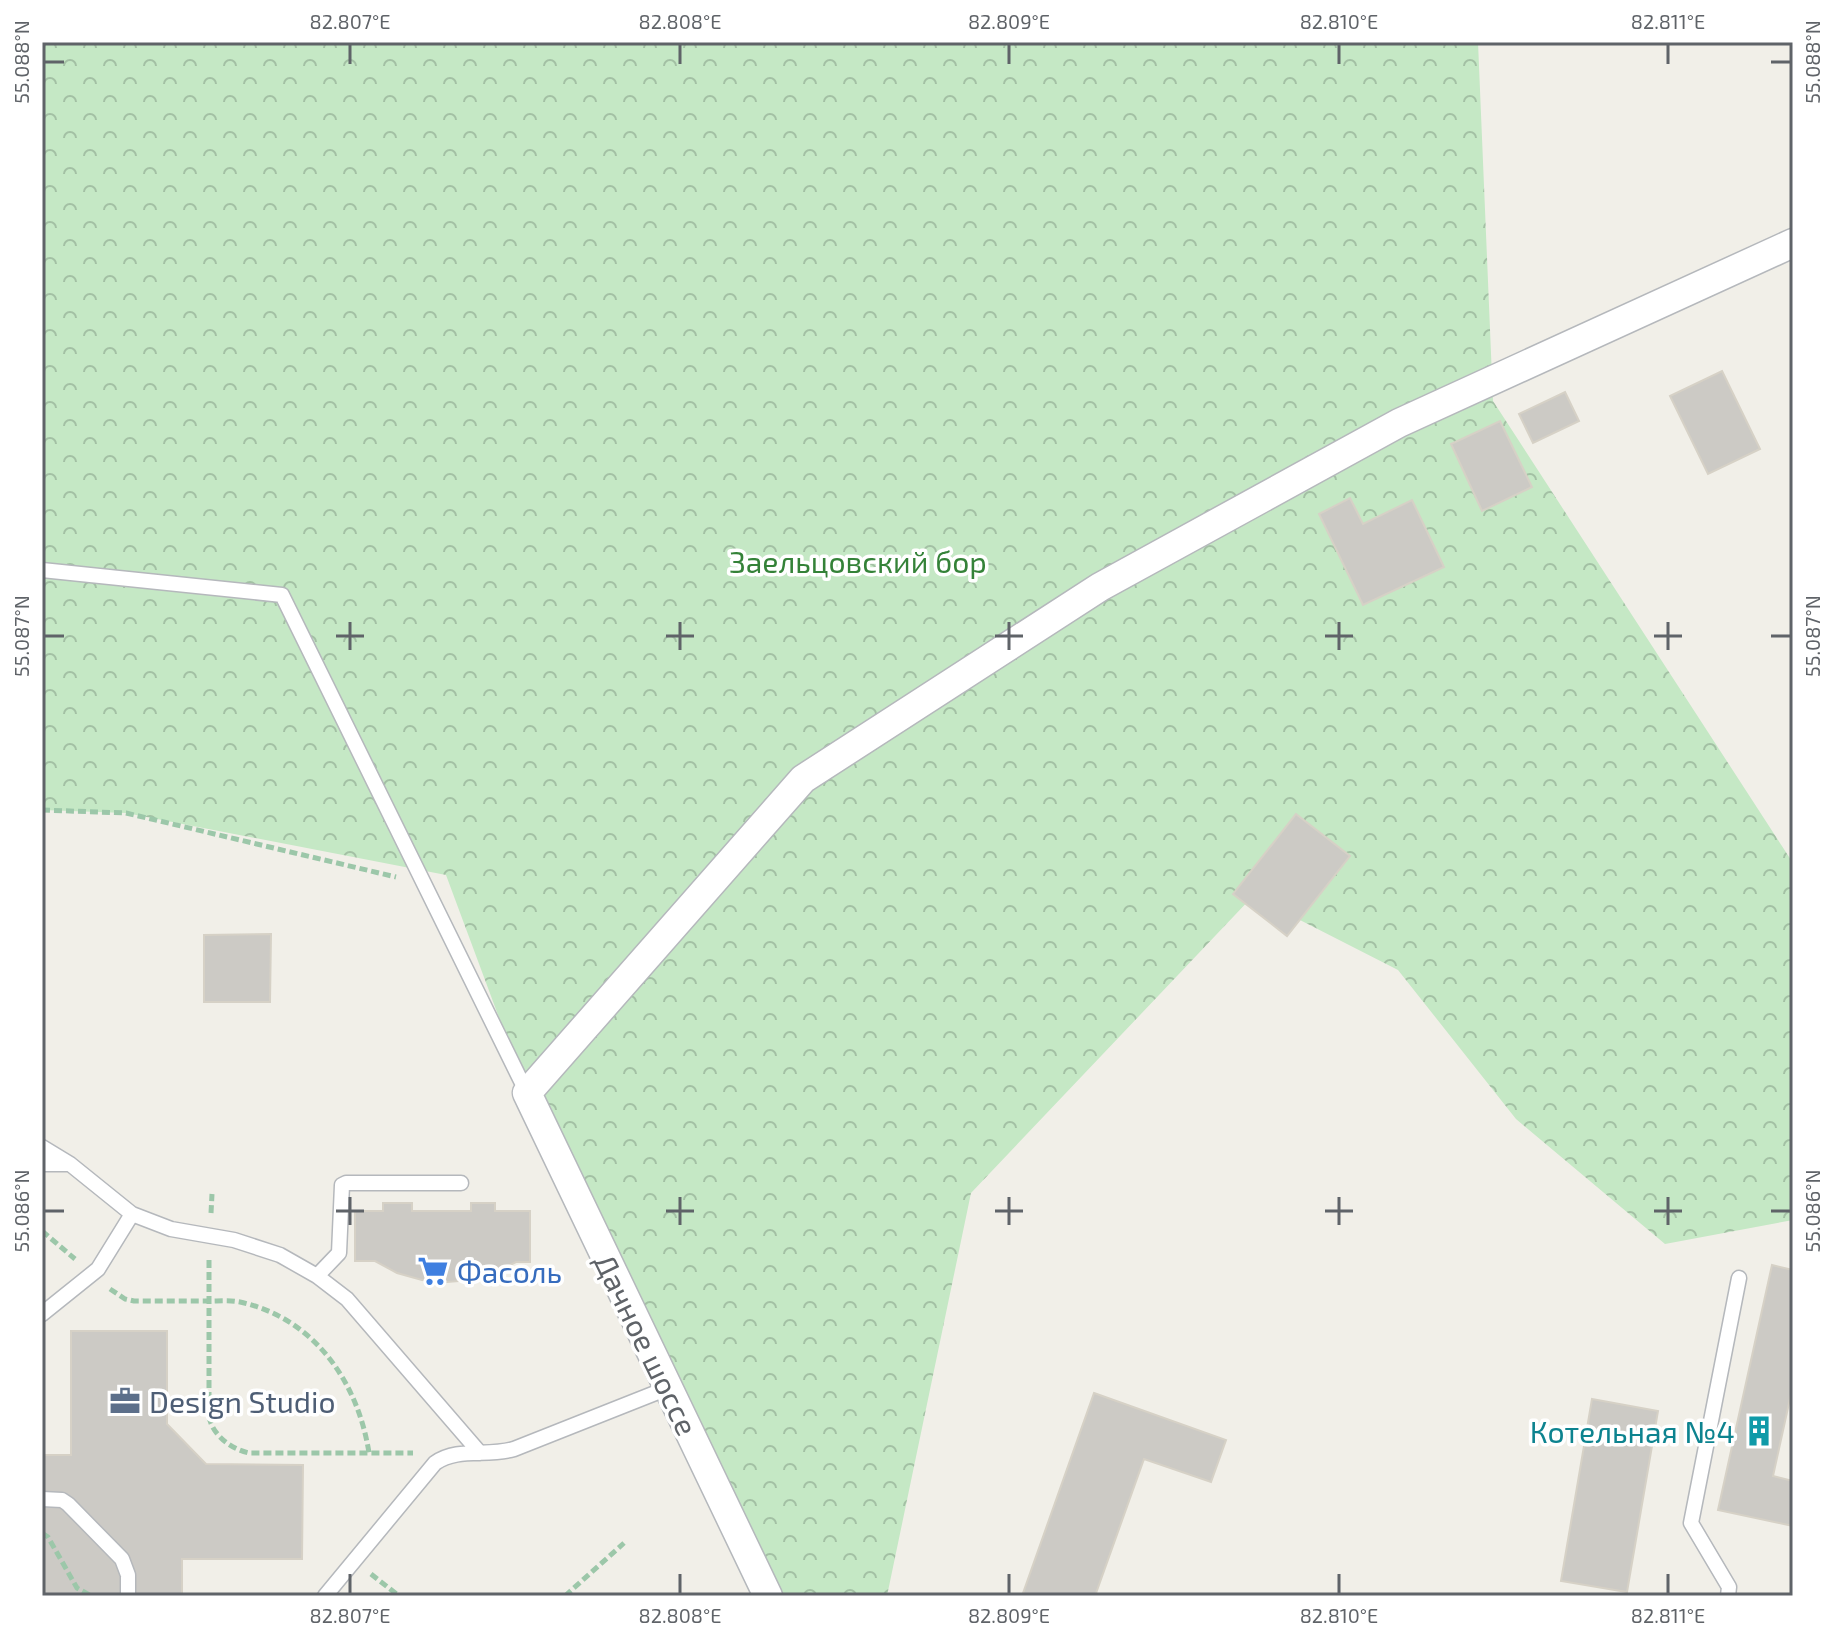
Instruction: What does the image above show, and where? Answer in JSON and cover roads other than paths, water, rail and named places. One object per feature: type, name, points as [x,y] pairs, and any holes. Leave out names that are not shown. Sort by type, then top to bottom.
[{"type":"street","points":[[527,1093],[803,779],[1100,587],[1399,423],[1793,243]]},
{"type":"street","name":"Дачное шоссе","points":[[527,1093],[768,1596]]},
{"type":"lane","points":[[42,570],[282,595],[527,1093]]},
{"type":"lane","points":[[42,1147],[70,1164],[132,1214],[171,1229],[234,1240],[280,1255],[317,1276],[347,1299],[480,1453]]},
{"type":"lane","points":[[42,1164],[70,1164]]},
{"type":"lane","points":[[317,1276],[339,1253],[342,1185],[461,1183]]},
{"type":"lane","points":[[42,1314],[93,1275],[105,1261],[132,1214]]},
{"type":"lane","points":[[1728,1596],[1729,1587],[1691,1523],[1739,1278]]},
{"type":"lane","points":[[325,1596],[435,1463],[445,1456],[514,1449],[668,1388]]},
{"type":"lane","points":[[42,1499],[62,1500],[68,1504],[122,1559],[128,1575],[128,1596]]},
{"type":"place","name":"Фасоль","points":[[433,1271]]},
{"type":"place","name":"Design Studio","points":[[125,1401]]},
{"type":"place","name":"Котельная №4","points":[[1759,1431]]},
{"type":"park label","name":"Заельцовский бор","points":[[858,561]]}]
